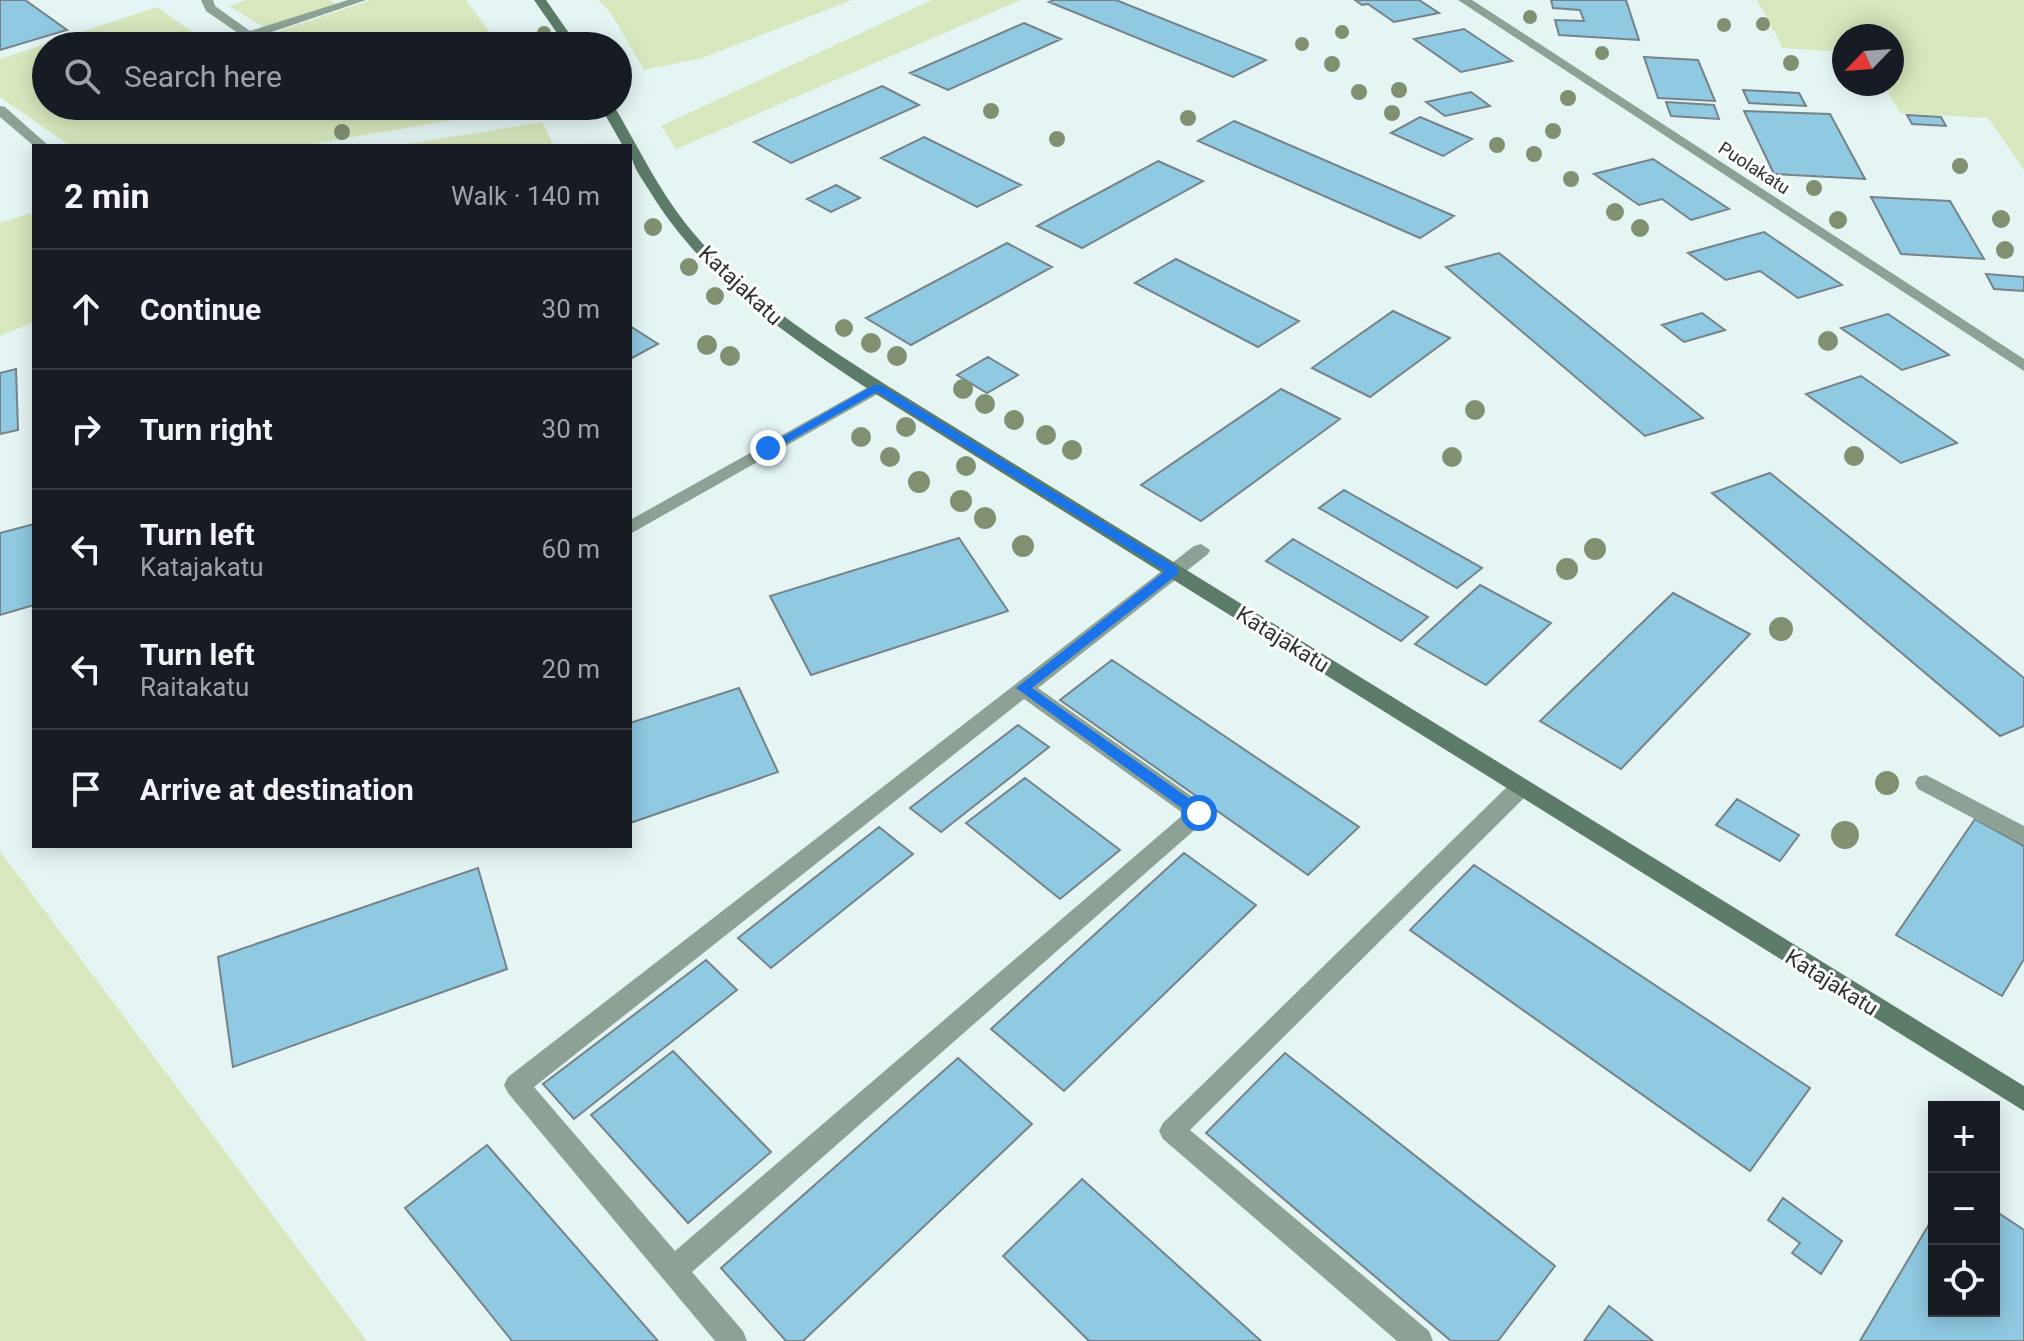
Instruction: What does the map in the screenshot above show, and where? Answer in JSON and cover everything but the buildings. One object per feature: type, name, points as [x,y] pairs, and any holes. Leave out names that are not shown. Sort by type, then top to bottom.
[{"type":"street","points":[[207,0],[210,8],[243,32]]},
{"type":"street","points":[[260,32],[360,0]]},
{"type":"street","points":[[540,0],[562,32]]},
{"type":"street","name":"Puolakatu","points":[[1464,0],[2024,366]]},
{"type":"street","points":[[0,110],[40,144]]},
{"type":"street","name":"Katajakatu","points":[[615,120],[630,144]]},
{"type":"street","name":"Katajakatu","points":[[632,148],[670,211],[716,267],[781,324],[877,387],[2024,1100]]},
{"type":"street","points":[[632,527],[877,387]]},
{"type":"street","points":[[733,1341],[517,1085],[1201,550]]},
{"type":"street","points":[[673,1271],[1199,813],[1023,688]]},
{"type":"street","points":[[1926,783],[2024,836]]},
{"type":"street","points":[[1419,1341],[1172,1131],[1521,787]]},
{"type":"green space","points":[[246,0],[329,0],[336,4],[265,28],[229,6]]},
{"type":"green space","points":[[372,0],[466,0],[490,32],[276,32]]},
{"type":"green space","points":[[599,0],[852,0],[702,58],[644,70],[632,49],[632,32],[622,32]]},
{"type":"green space","points":[[932,0],[1021,0],[676,149],[661,126]]},
{"type":"green space","points":[[1757,0],[2024,0],[2024,170],[1988,118],[1900,113],[1890,96],[1904,96],[1904,24],[1832,24],[1832,51],[1783,48]]},
{"type":"green space","points":[[157,7],[192,32],[82,32]]},
{"type":"green space","points":[[32,48],[32,119],[0,97],[0,59]]},
{"type":"green space","points":[[33,120],[452,120],[312,144],[67,144]]},
{"type":"green space","points":[[542,122],[553,144],[407,144]]},
{"type":"green space","points":[[31,213],[32,215],[32,323],[0,336],[0,223]]},
{"type":"green space","points":[[0,851],[367,1341],[0,1341]]},
{"type":"route","points":[[768,448],[877,387],[1174,571],[1023,688],[1199,813]]}]
